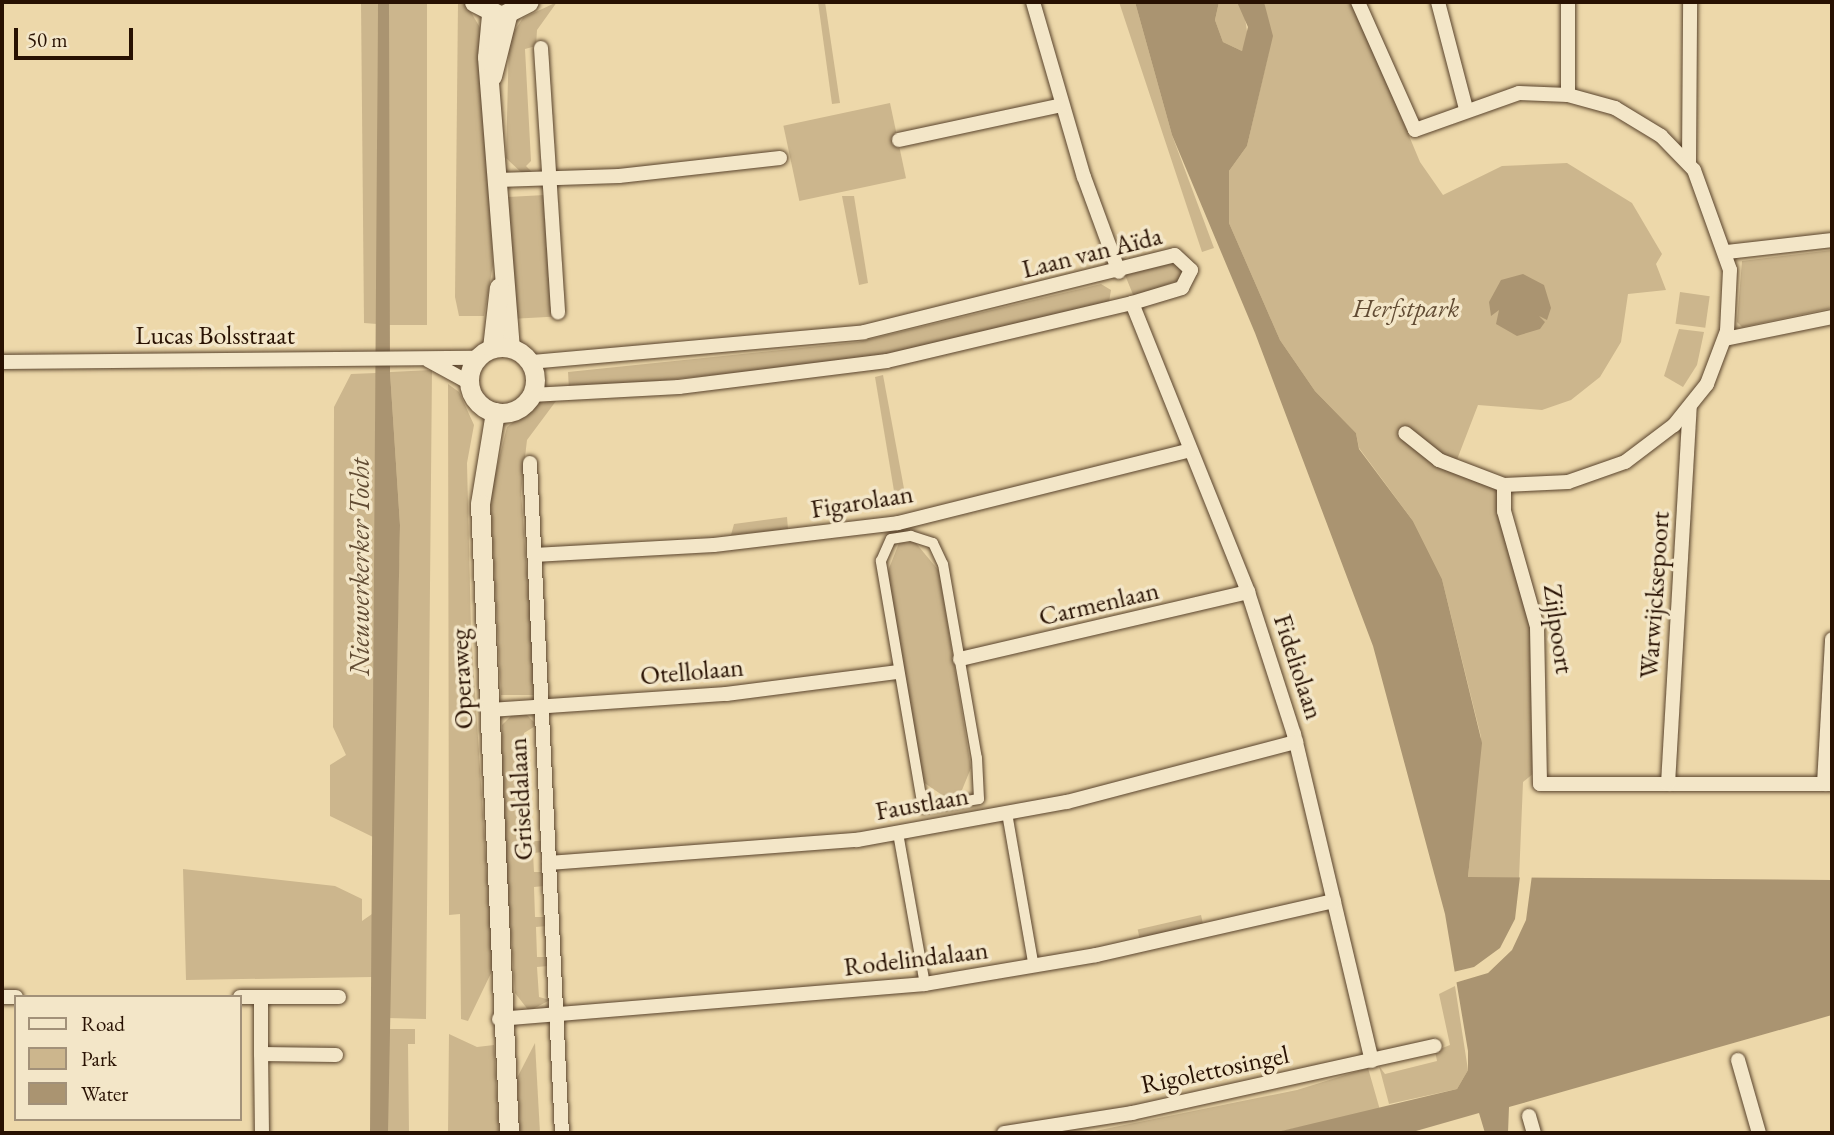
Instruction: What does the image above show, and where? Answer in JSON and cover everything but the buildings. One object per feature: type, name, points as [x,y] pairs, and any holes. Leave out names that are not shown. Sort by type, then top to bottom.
[{"type":"main road","points":[[474,2],[499,15]]},
{"type":"main road","points":[[499,15],[529,2]]},
{"type":"main road","points":[[493,351],[531,362],[531,395],[514,411],[495,412],[478,403],[468,382],[493,351],[502,276],[492,76],[499,15]]},
{"type":"main road","name":"Operaweg","points":[[495,412],[480,504],[508,1126]]},
{"type":"street","points":[[1033,2],[1062,105],[1119,272]]},
{"type":"street","points":[[1358,2],[1415,130],[1466,109],[1519,93],[1568,94],[1637,119],[1689,163]]},
{"type":"street","points":[[1438,2],[1466,109]]},
{"type":"street","points":[[1568,2],[1568,94]]},
{"type":"street","points":[[1405,433],[1439,460],[1504,485],[1568,482],[1612,468],[1650,446],[1690,408],[1725,339],[1731,307],[1727,252],[1689,163],[1690,2]]},
{"type":"street","points":[[541,48],[558,312]]},
{"type":"street","points":[[899,140],[1062,105]]},
{"type":"street","points":[[498,180],[780,158]]},
{"type":"street","points":[[1727,252],[1832,240]]},
{"type":"street","name":"Laan van Aïda","points":[[531,362],[864,332],[1119,272],[1175,255],[1191,270],[1182,288],[1132,303],[870,364],[679,387],[531,395]]},
{"type":"street","name":"Fideliolaan","points":[[1132,303],[1248,593],[1296,742],[1372,1061]]},
{"type":"street","points":[[1725,339],[1832,317]]},
{"type":"street","name":"Lucas Bolsstraat","points":[[2,362],[428,360],[493,351]]},
{"type":"street","name":"Lucas Bolsstraat","points":[[428,360],[468,382]]},
{"type":"street","name":"Warwijcksepoort","points":[[1668,784],[1690,408]]},
{"type":"street","name":"Figarolaan","points":[[534,555],[714,545],[898,523],[1190,450]]},
{"type":"street","name":"Griseldalaan","points":[[530,463],[562,1133]]},
{"type":"street","name":"Zijlpoort","points":[[1504,485],[1504,511],[1537,627],[1540,784],[1668,784]]},
{"type":"street","points":[[911,536],[933,543],[943,565],[960,659],[979,799],[923,808],[897,672],[881,561],[891,539],[911,536]]},
{"type":"street","name":"Carmenlaan","points":[[960,659],[1248,593]]},
{"type":"street","points":[[1668,784],[1828,784],[1832,639]]},
{"type":"street","name":"Otellolaan","points":[[490,710],[897,672]]},
{"type":"street","name":"Faustlaan","points":[[548,863],[766,850],[898,833],[1007,813],[1296,742]]},
{"type":"street","points":[[1007,813],[1034,967]]},
{"type":"street","points":[[898,833],[925,984]]},
{"type":"street","name":"Rodelindalaan","points":[[505,1019],[555,1017],[925,984],[1034,967],[1334,901]]},
{"type":"street","points":[[242,997],[339,998]]},
{"type":"street","points":[[261,997],[262,1133]]},
{"type":"street","name":"Rigolettosingel","points":[[1004,1133],[1372,1061],[1434,1046]]},
{"type":"street","points":[[261,1054],[336,1055]]},
{"type":"street","points":[[1738,1060],[1759,1133]]},
{"type":"street","points":[[1529,1116],[1534,1133]]},
{"type":"green space","points":[[361,2],[378,2],[377,324],[364,323]]},
{"type":"green space","points":[[389,2],[427,2],[427,325],[389,325]]},
{"type":"green space","points":[[458,2],[465,2],[482,31],[493,265],[484,316],[459,316],[455,297]]},
{"type":"green space","points":[[557,2],[537,30],[536,46],[525,49],[531,161],[526,166],[532,172],[522,173],[506,158],[509,39],[523,18]]},
{"type":"green space","points":[[818,2],[825,2],[840,103],[832,104]]},
{"type":"green space","points":[[1119,2],[1135,2],[1172,135],[1214,248],[1202,252]]},
{"type":"green space","points":[[1219,2],[1237,2],[1244,11],[1248,38],[1242,51],[1223,42],[1215,20]]},
{"type":"green space","name":"Herfstpark","points":[[1264,2],[1353,2],[1420,162],[1443,195],[1502,166],[1567,163],[1632,203],[1662,254],[1656,264],[1666,290],[1628,294],[1621,342],[1600,377],[1571,400],[1542,410],[1478,405],[1453,470],[1499,488],[1532,627],[1534,773],[1523,782],[1519,879],[1468,878],[1481,737],[1442,579],[1413,521],[1359,448],[1356,433],[1315,391],[1280,340],[1229,223],[1229,171],[1247,146],[1269,51]]},
{"type":"green space","points":[[890,103],[906,178],[799,201],[783,126]]},
{"type":"green space","points":[[545,195],[551,317],[514,319],[508,197]]},
{"type":"green space","points":[[842,196],[854,196],[868,283],[859,285]]},
{"type":"green space","points":[[1832,250],[1832,308],[1742,327],[1737,322],[1742,261]]},
{"type":"green space","points":[[1173,263],[1184,270],[1179,280],[1134,297],[1125,275]]},
{"type":"green space","points":[[1101,284],[1111,290],[1109,302],[868,359],[569,390],[568,372],[858,342]]},
{"type":"green space","points":[[1680,292],[1710,296],[1705,328],[1676,324]]},
{"type":"green space","points":[[1679,329],[1704,332],[1697,365],[1683,387],[1664,376]]},
{"type":"green space","points":[[432,370],[426,1019],[388,1018],[400,525],[390,372]]},
{"type":"green space","points":[[376,373],[373,837],[330,816],[330,765],[346,755],[333,727],[334,407],[351,374]]},
{"type":"green space","points":[[883,375],[905,494],[895,497],[875,377]]},
{"type":"green space","points":[[448,384],[459,392],[474,425],[467,463],[471,630],[493,969],[468,1021],[461,1019],[460,914],[449,915]]},
{"type":"green space","points":[[559,397],[527,440],[521,492],[536,695],[501,695],[490,495],[507,427],[539,402]]},
{"type":"green space","points":[[787,517],[788,529],[731,535],[734,524]]},
{"type":"green space","points":[[915,542],[939,571],[971,768],[962,790],[948,799],[923,782],[886,576],[899,543]]},
{"type":"green space","points":[[526,714],[537,725],[524,733],[531,841],[542,841],[543,852],[533,853],[534,872],[544,872],[544,886],[534,887],[535,917],[546,917],[547,926],[536,927],[537,957],[548,957],[548,966],[537,967],[539,997],[550,1000],[529,1011],[515,993],[501,795],[502,725],[512,715]]},
{"type":"green space","points":[[183,869],[335,886],[362,899],[362,921],[372,914],[372,977],[186,980]]},
{"type":"green space","points":[[1201,915],[1203,924],[1140,938],[1138,930]]},
{"type":"green space","points":[[1455,986],[1468,1070],[1457,1089],[1389,1104],[1379,1066],[1385,1074],[1437,1061],[1435,1051],[1450,1045],[1439,994]]},
{"type":"green space","points":[[388,1029],[415,1029],[415,1044],[408,1044],[409,1133],[388,1133]]},
{"type":"green space","points":[[449,1034],[477,1047],[494,1045],[499,1133],[448,1133]]},
{"type":"green space","points":[[535,1043],[540,1133],[520,1133],[517,1078]]},
{"type":"green space","points":[[1368,1068],[1380,1110],[1273,1133],[1085,1133],[1297,1090]]},
{"type":"water","points":[[378,2],[389,2],[390,372],[400,525],[388,1133],[370,1133]]},
{"type":"water","points":[[1135,2],[1219,2],[1215,20],[1223,42],[1242,51],[1248,27],[1237,2],[1264,2],[1273,36],[1247,146],[1229,171],[1229,223],[1280,340],[1315,391],[1356,433],[1359,449],[1413,521],[1442,579],[1482,743],[1468,877],[1832,880],[1832,1015],[1509,1107],[1508,1133],[1485,1133],[1479,1113],[1409,1133],[1273,1133],[1457,1089],[1468,1070],[1468,1051],[1445,914],[1373,646],[1255,333],[1172,135]]},
{"type":"water","points":[[1523,274],[1544,285],[1551,308],[1547,320],[1539,316],[1545,322],[1540,329],[1517,336],[1496,324],[1499,310],[1491,316],[1489,302],[1501,280]]},
{"type":"pier","points":[[1532,875],[1526,920],[1512,950],[1488,973],[1451,984],[1449,973],[1474,967],[1500,948],[1515,919],[1520,876]]},
{"type":"water label","name":"Nieuwerkerker Tocht","points":[[359,567]]}]
